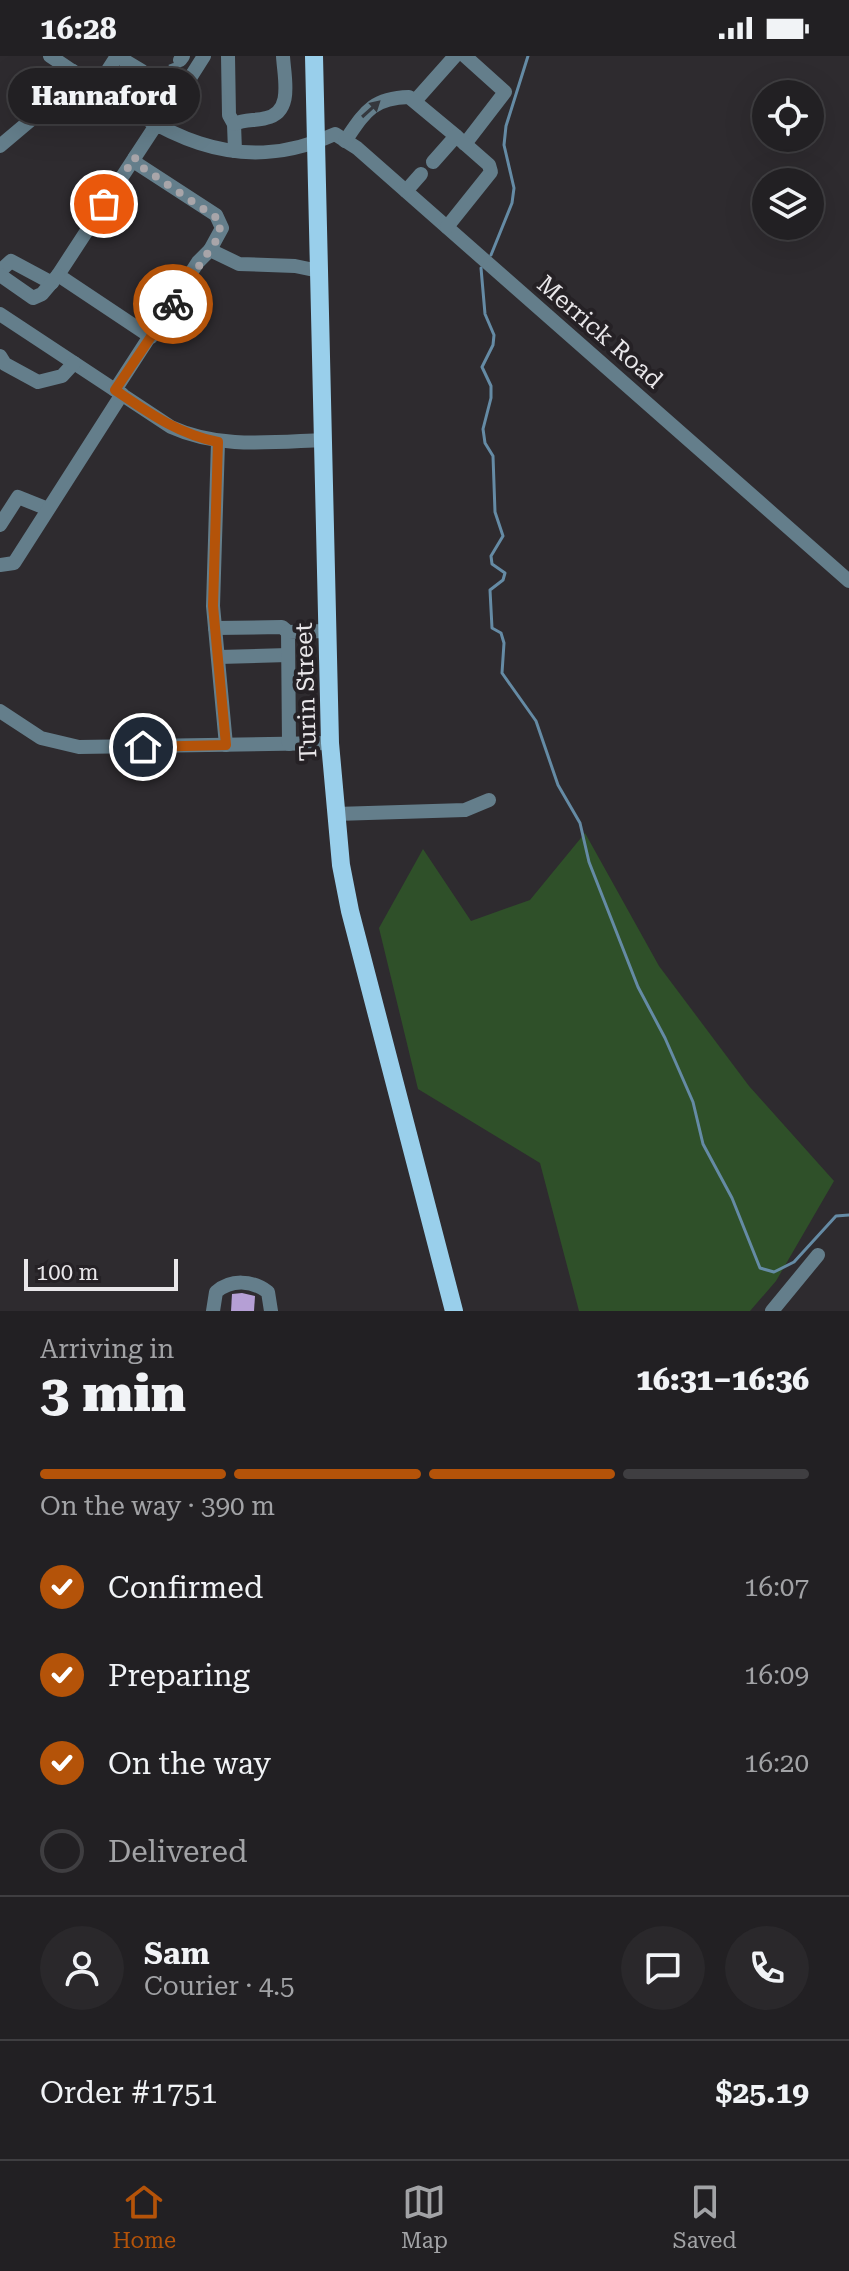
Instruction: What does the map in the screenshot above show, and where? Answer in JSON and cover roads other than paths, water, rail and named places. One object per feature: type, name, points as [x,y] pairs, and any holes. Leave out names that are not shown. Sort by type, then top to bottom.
[{"type":"main road","name":"Turin Street","points":[[314,56],[330,743],[336,814],[350,911],[454,1311]]},
{"type":"street","points":[[50,56],[158,126],[201,147],[235,151],[297,149],[335,134],[345,141],[375,103],[412,99],[455,56]]},
{"type":"street","points":[[0,146],[45,108],[79,56]]},
{"type":"street","points":[[97,87],[117,56],[180,96]]},
{"type":"street","points":[[151,337],[55,279],[11,261],[0,273],[33,298],[55,279],[204,56]]},
{"type":"street","points":[[228,56],[229,115],[234,124],[235,151]]},
{"type":"street","points":[[234,124],[267,118],[282,108],[285,100],[283,56]]},
{"type":"street","points":[[433,162],[460,140],[505,92],[465,56]]},
{"type":"street","points":[[153,78],[179,62]]},
{"type":"street","points":[[412,99],[489,165],[491,172],[447,227]]},
{"type":"street","name":"Merrick Road","points":[[345,141],[406,191],[849,581]]},
{"type":"street","points":[[0,565],[14,563],[151,337],[222,228],[216,215],[136,163],[135,157]]},
{"type":"street","points":[[406,191],[421,174]]},
{"type":"street","points":[[295,266],[319,247]]},
{"type":"street","points":[[210,250],[239,264],[295,266],[319,271]]},
{"type":"street","points":[[0,314],[171,427],[192,437],[218,442],[323,440]]},
{"type":"street","points":[[0,356],[5,364],[38,382],[62,376],[74,363]]},
{"type":"street","points":[[218,442],[215,628],[226,745]]},
{"type":"street","points":[[0,525],[18,497],[48,509]]},
{"type":"street","points":[[215,628],[282,627],[288,632],[327,631]]},
{"type":"street","points":[[288,632],[289,744]]},
{"type":"street","points":[[219,657],[288,655]]},
{"type":"street","points":[[0,711],[41,738],[79,747],[330,743]]},
{"type":"street","points":[[336,814],[465,810],[489,800]]},
{"type":"street","points":[[772,1311],[818,1255]]},
{"type":"street","points":[[213,1311],[216,1292],[225,1284],[248,1282],[268,1292],[271,1311]]},
{"type":"waterway","points":[[491,255],[512,203],[514,188],[504,145],[506,126],[528,56]]},
{"type":"waterway","points":[[481,268],[485,314],[494,335],[493,345],[482,367],[491,386],[483,429],[485,443],[493,456],[495,512],[503,536],[491,556],[492,564],[505,573],[503,580],[490,590],[492,628],[501,633],[504,643],[502,673],[536,721],[558,785],[580,823],[589,862],[638,987],[693,1102],[703,1144],[732,1198],[760,1268],[774,1272],[794,1262],[836,1216],[849,1215]]},
{"type":"place","name":"Hannaford","points":[[104,204]]}]
